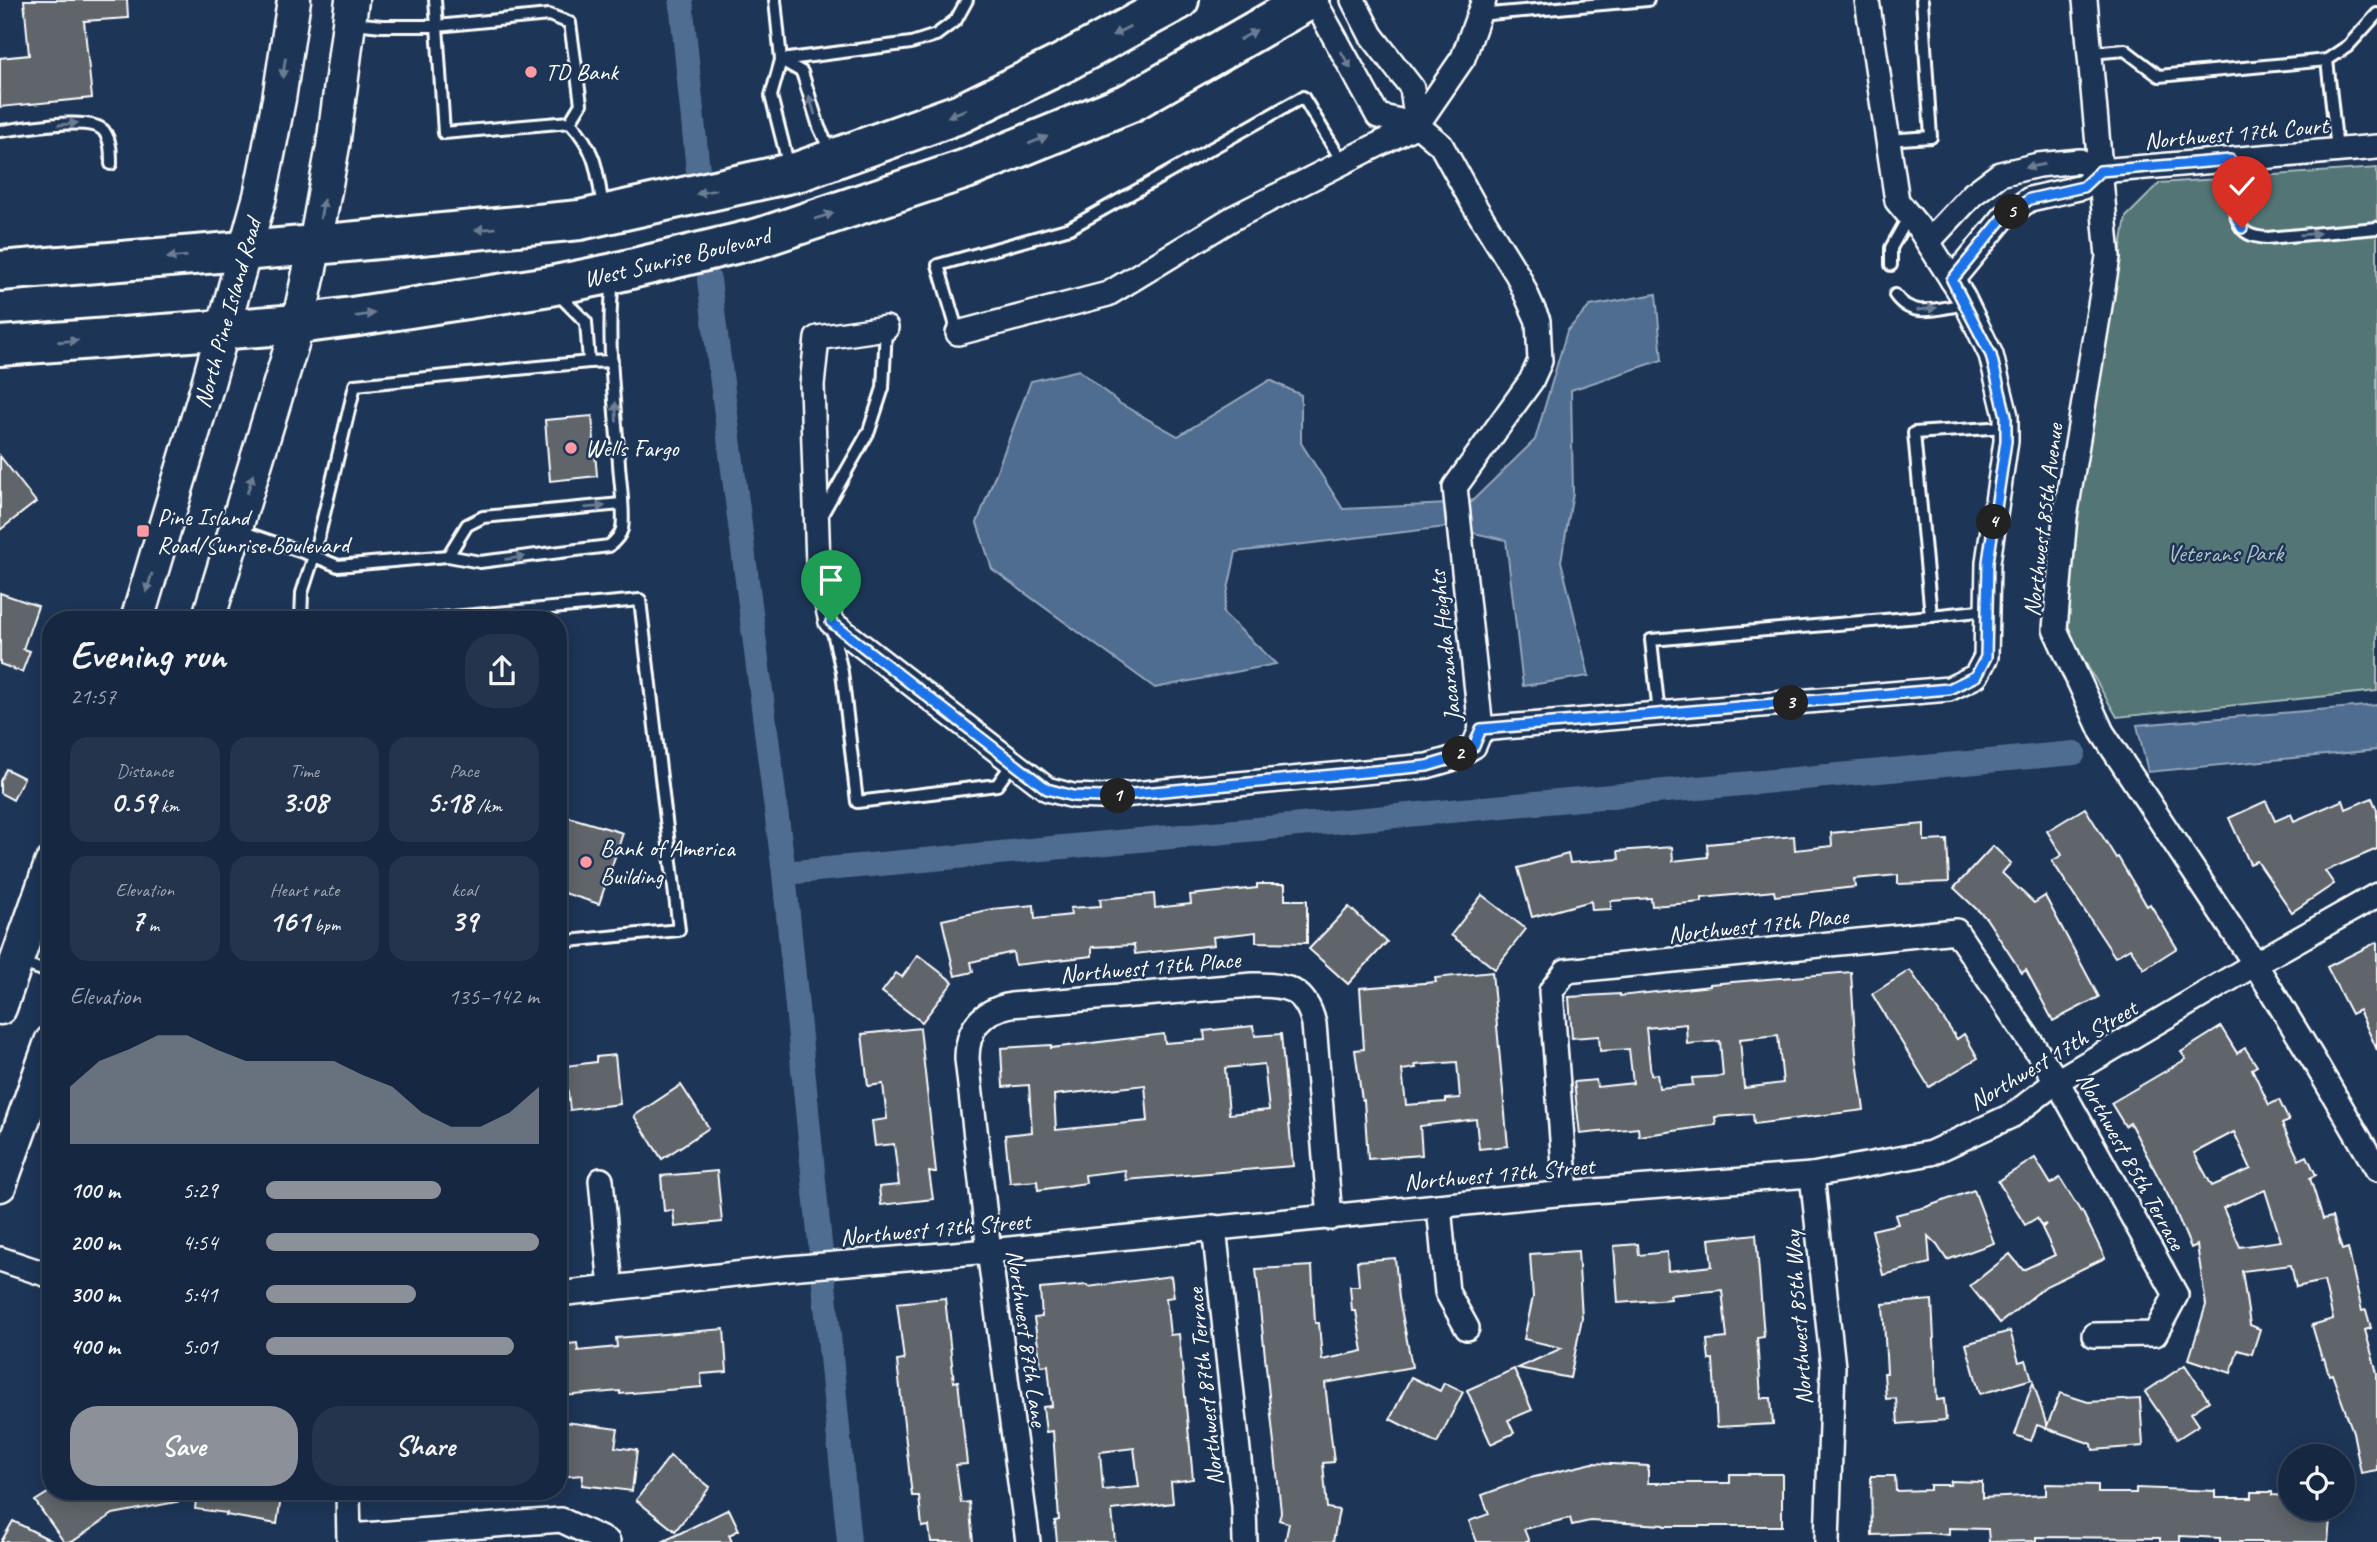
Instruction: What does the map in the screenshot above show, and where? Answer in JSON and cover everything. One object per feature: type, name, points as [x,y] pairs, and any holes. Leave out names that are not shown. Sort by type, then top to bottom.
[{"type":"highway","points":[[0,271],[580,220],[781,175],[834,159],[961,113],[1063,63],[1179,0]]},
{"type":"highway","name":"West Sunrise Boulevard","points":[[0,346],[298,324],[550,286],[759,238],[966,169],[1131,102],[1312,0]]},
{"type":"main road","name":"North Pine Island Road","points":[[140,611],[260,196],[279,99],[294,0]]},
{"type":"main road","points":[[211,611],[298,324],[332,146],[351,11]]},
{"type":"main road","points":[[0,1008],[16,961],[35,926],[42,899]]},
{"type":"main road","points":[[0,1185],[42,1067]]},
{"type":"street","name":"Jacaranda Heights","points":[[831,622],[1047,789],[1073,796],[1101,797],[1427,766],[1451,759],[1474,746],[1481,729],[1455,487],[1531,381],[1540,361],[1538,321],[1518,276],[1441,145],[1417,125],[1378,116],[1312,0]]},
{"type":"street","points":[[1353,0],[1371,34],[1412,88],[1417,125]]},
{"type":"street","points":[[1481,729],[1949,689],[1976,676],[1986,657],[1988,562],[2006,441],[2006,416],[1991,355],[1966,304],[1928,242],[1897,201],[1867,0]]},
{"type":"street","name":"Northwest 85th Avenue","points":[[2085,0],[2108,257],[2065,517],[2055,629],[2102,732],[2255,964],[2314,1059],[2377,1169]]},
{"type":"street","points":[[958,333],[1108,294],[1233,218],[1417,125],[1463,58],[1481,8]]},
{"type":"street","name":"Northwest 17th Court","points":[[2100,171],[2377,147]]},
{"type":"street","points":[[1928,242],[1973,194],[2000,173],[2038,165],[2080,161],[2100,171],[2083,187],[2030,199],[2004,217],[1952,280]]},
{"type":"street","points":[[831,622],[818,564],[816,524],[811,386],[817,338],[886,328]]},
{"type":"street","name":"Northwest 17th Street","points":[[567,1293],[789,1268],[989,1251],[1566,1193],[1812,1175],[1931,1153],[2013,1115],[2057,1081],[2377,895]]},
{"type":"street","name":"Northwest 17th Place","points":[[1566,1193],[1551,991],[1566,971],[1956,931]]},
{"type":"street","name":"Northwest 85th Terrace","points":[[1956,931],[2057,1081],[2176,1295],[2155,1334],[2094,1335]]},
{"type":"street","name":"Northwest 17th Place","points":[[980,1019],[998,1007],[1011,1004],[1266,984],[1293,990],[1306,1002],[1313,1017],[1329,1217]]},
{"type":"street","name":"Northwest 87th Lane","points":[[980,1019],[969,1037],[967,1059],[989,1251],[1028,1542]]},
{"type":"street","name":"Northwest 85th Way","points":[[1812,1175],[1833,1367],[1827,1542]]},
{"type":"street","points":[[601,1180],[611,1288]]},
{"type":"street","points":[[1439,1206],[1447,1292],[1467,1328]]},
{"type":"street","name":"Northwest 87th Terrace","points":[[1214,1227],[1244,1506],[1245,1542]]},
{"type":"street","points":[[0,1259],[42,1273]]},
{"type":"street","points":[[348,1500],[349,1539],[561,1520],[608,1542]]},
{"type":"lane","points":[[435,0],[444,133],[570,122]]},
{"type":"lane","points":[[775,0],[781,61],[771,96],[781,175]]},
{"type":"lane","points":[[781,61],[911,43],[936,35],[956,20],[967,0]]},
{"type":"lane","points":[[1481,8],[1648,0]]},
{"type":"lane","points":[[1886,141],[1931,136],[1922,0]]},
{"type":"lane","points":[[351,11],[382,26],[437,26],[549,15],[570,23],[581,104],[570,122]]},
{"type":"lane","points":[[2090,53],[2125,50],[2159,76],[2327,60],[2348,46],[2377,13]]},
{"type":"lane","points":[[2327,60],[2337,150]]},
{"type":"lane","points":[[781,61],[802,72],[819,127],[834,159]]},
{"type":"lane","points":[[958,333],[938,265],[1070,228],[1303,97],[1343,163]]},
{"type":"lane","points":[[570,122],[587,141],[615,213]]},
{"type":"lane","points":[[0,131],[83,123],[97,126],[104,132],[111,148],[111,164]]},
{"type":"lane","points":[[2230,160],[2237,219],[2242,228],[2252,236],[2267,238],[2377,228]]},
{"type":"lane","points":[[1891,265],[1891,248],[1909,216]]},
{"type":"lane","points":[[236,530],[338,566],[448,556],[480,562],[609,547],[622,529],[609,311],[628,270]]},
{"type":"lane","points":[[550,286],[572,305],[586,322],[589,362]]},
{"type":"lane","points":[[1895,295],[1902,305],[1914,311],[1966,304]]},
{"type":"lane","points":[[816,524],[869,431],[883,388],[886,328]]},
{"type":"lane","points":[[301,611],[302,593],[314,556],[355,385],[612,361]]},
{"type":"lane","points":[[1931,616],[1914,433],[2006,426]]},
{"type":"lane","points":[[448,556],[467,525],[483,517],[621,504]]},
{"type":"lane","points":[[518,611],[640,600],[679,930],[567,941]]},
{"type":"lane","points":[[1659,714],[1651,640],[1987,610]]},
{"type":"lane","points":[[831,622],[842,672],[857,802],[997,785],[1013,763]]},
{"type":"lane","points":[[16,961],[42,970]]},
{"type":"green space","name":"Veterans Park","points":[[2377,168],[2377,691],[2117,717],[2066,629],[2067,581],[2126,217],[2160,183]]},
{"type":"water","points":[[1656,294],[1662,360],[1571,390],[1573,493],[1561,561],[1589,676],[1523,686],[1506,540],[1446,527],[1236,552],[1223,613],[1276,664],[1155,688],[992,569],[977,523],[1031,381],[1079,370],[1119,403],[1178,436],[1270,380],[1301,395],[1301,443],[1343,509],[1470,503],[1535,440],[1567,331],[1590,306]]},
{"type":"water","points":[[2377,705],[2377,750],[2148,772],[2137,725]]},
{"type":"building","points":[[24,0],[127,0],[128,18],[84,21],[92,98],[0,107],[0,58],[29,55]]},
{"type":"building","name":"Wells Fargo","points":[[592,416],[597,476],[550,481],[545,420]]},
{"type":"building","points":[[0,456],[36,502],[0,530]]},
{"type":"building","points":[[0,593],[38,606],[23,649],[30,651],[22,672],[0,664]]},
{"type":"building","points":[[6,769],[24,778],[13,800],[0,793],[0,781]]},
{"type":"building","points":[[2372,798],[2377,810],[2377,849],[2325,871],[2334,884],[2292,912],[2257,861],[2250,864],[2229,818],[2266,801],[2275,821],[2291,814],[2294,821],[2343,800],[2346,809]]},
{"type":"building","points":[[2085,808],[2177,948],[2144,969],[2130,948],[2115,957],[2052,861],[2062,855],[2047,831]]},
{"type":"building","name":"Bank of America Building","points":[[567,817],[623,833],[599,904],[567,894]]},
{"type":"building","points":[[1924,824],[1924,841],[1947,840],[1949,882],[1898,884],[1898,875],[1854,879],[1855,887],[1775,896],[1774,891],[1702,898],[1702,902],[1652,906],[1651,898],[1611,901],[1611,909],[1592,910],[1591,901],[1532,917],[1518,868],[1568,854],[1570,863],[1619,859],[1618,851],[1672,847],[1673,861],[1708,857],[1707,844],[1794,836],[1795,850],[1832,846],[1831,833]]},
{"type":"building","points":[[1993,846],[2011,863],[2002,873],[2034,903],[2045,896],[2099,997],[2053,1021],[2026,970],[2022,973],[1986,918],[1954,888]]},
{"type":"building","points":[[1257,884],[1285,884],[1285,900],[1307,900],[1307,943],[1256,942],[1256,932],[1213,937],[1214,945],[1135,954],[1134,945],[1092,947],[1092,956],[1015,965],[1013,952],[971,962],[973,972],[955,976],[942,920],[992,909],[1034,905],[1035,919],[1071,915],[1070,908],[1101,906],[1100,899],[1154,894],[1155,908],[1191,904],[1190,895],[1257,888]]},
{"type":"building","points":[[1482,895],[1526,929],[1495,969],[1451,935]]},
{"type":"building","points":[[1349,907],[1387,942],[1348,984],[1309,949]]},
{"type":"building","points":[[2377,942],[2377,1050],[2359,1010],[2351,1014],[2327,967]]},
{"type":"building","points":[[918,955],[953,982],[922,1022],[882,992],[896,973],[902,977]]},
{"type":"building","points":[[1910,970],[1957,1039],[1964,1034],[1978,1058],[1929,1087],[1872,994]]},
{"type":"building","points":[[1492,972],[1508,1146],[1479,1149],[1476,1119],[1420,1126],[1422,1155],[1368,1159],[1364,1100],[1355,1050],[1364,1049],[1360,988],[1436,982],[1435,978]],"holes":[[[1457,1062],[1460,1098],[1446,1099],[1446,1102],[1406,1105],[1402,1070],[1416,1068],[1415,1065]]]},
{"type":"building","points":[[1851,972],[1856,1054],[1864,1110],[1754,1124],[1753,1114],[1715,1117],[1716,1125],[1639,1136],[1638,1128],[1580,1134],[1574,1082],[1596,1080],[1597,1087],[1633,1083],[1629,1049],[1600,1051],[1599,1036],[1572,1038],[1569,997],[1620,996],[1710,984]],"holes":[[[1686,1024],[1687,1044],[1720,1041],[1723,1076],[1692,1078],[1693,1085],[1659,1088],[1657,1074],[1651,1075],[1646,1028]],[[1778,1035],[1783,1083],[1744,1088],[1740,1039]]]},
{"type":"building","points":[[1253,1026],[1255,1036],[1281,1034],[1293,1166],[1126,1180],[1125,1170],[1085,1175],[1086,1183],[1038,1190],[1037,1181],[1010,1183],[1005,1135],[1032,1132],[1029,1085],[1003,1087],[1001,1048],[1051,1045],[1051,1048],[1164,1034],[1165,1043],[1205,1040],[1204,1031]],"holes":[[[1264,1064],[1269,1110],[1229,1114],[1225,1068]],[[1145,1085],[1148,1121],[1056,1130],[1054,1095]]]},
{"type":"building","points":[[2221,1027],[2237,1053],[2245,1048],[2257,1066],[2252,1069],[2269,1105],[2279,1100],[2289,1121],[2282,1124],[2299,1160],[2307,1156],[2316,1175],[2310,1178],[2323,1219],[2332,1217],[2342,1250],[2348,1248],[2362,1311],[2366,1310],[2371,1328],[2365,1330],[2377,1373],[2377,1470],[2361,1473],[2353,1432],[2332,1374],[2329,1375],[2324,1358],[2322,1359],[2312,1325],[2333,1319],[2324,1281],[2296,1287],[2291,1265],[2242,1271],[2250,1325],[2260,1329],[2252,1354],[2238,1350],[2231,1373],[2189,1359],[2206,1305],[2197,1245],[2191,1248],[2172,1203],[2130,1123],[2125,1126],[2111,1103],[2186,1059],[2181,1052]],"holes":[[[2234,1132],[2251,1169],[2212,1186],[2194,1153]],[[2265,1190],[2281,1241],[2240,1247],[2223,1208]]]},
{"type":"building","points":[[920,1028],[936,1172],[929,1172],[933,1199],[881,1205],[879,1187],[899,1185],[894,1144],[875,1146],[872,1121],[887,1119],[883,1084],[868,1086],[862,1034]]},
{"type":"building","points":[[615,1055],[620,1104],[570,1110],[567,1066],[596,1062],[596,1057]]},
{"type":"building","points":[[681,1085],[709,1128],[662,1159],[634,1116]]},
{"type":"building","points":[[2035,1158],[2051,1184],[2060,1178],[2082,1211],[2105,1258],[2046,1286],[2000,1323],[1970,1286],[2010,1254],[2023,1270],[2055,1255],[2042,1228],[2046,1224],[2041,1226],[2037,1218],[2025,1225],[1998,1181]]},
{"type":"building","points":[[717,1171],[722,1222],[675,1227],[673,1210],[664,1211],[661,1176]]},
{"type":"building","points":[[1974,1190],[1994,1243],[1947,1260],[1928,1236],[1930,1263],[1883,1275],[1872,1230],[1898,1224],[1895,1215]]},
{"type":"building","points":[[1756,1234],[1764,1337],[1757,1338],[1761,1398],[1771,1398],[1773,1424],[1717,1427],[1713,1359],[1709,1360],[1707,1340],[1727,1338],[1722,1290],[1670,1295],[1671,1299],[1618,1303],[1614,1246],[1638,1244],[1639,1255],[1667,1252],[1668,1271],[1712,1266],[1709,1239]]},
{"type":"building","points":[[1578,1251],[1582,1318],[1570,1378],[1518,1368],[1562,1348],[1524,1339],[1533,1297],[1530,1254]]},
{"type":"building","points":[[1395,1258],[1399,1298],[1412,1367],[1325,1383],[1334,1462],[1323,1463],[1327,1508],[1339,1510],[1333,1542],[1285,1542],[1289,1523],[1279,1520],[1281,1512],[1256,1269],[1312,1266],[1315,1323],[1319,1323],[1322,1360],[1363,1351],[1356,1311],[1352,1311],[1350,1286],[1359,1286],[1357,1261]]},
{"type":"building","points":[[1171,1276],[1174,1297],[1166,1298],[1170,1335],[1179,1334],[1193,1479],[1171,1482],[1173,1503],[1112,1510],[1115,1542],[1057,1542],[1055,1521],[1059,1520],[1053,1431],[1046,1432],[1043,1407],[1052,1406],[1048,1365],[1041,1366],[1034,1318],[1042,1317],[1040,1289],[1088,1287]],"holes":[[[1134,1448],[1139,1487],[1103,1490],[1100,1452]]]},
{"type":"building","points":[[945,1298],[954,1382],[958,1381],[967,1464],[956,1465],[961,1503],[969,1502],[973,1542],[931,1542],[929,1526],[922,1527],[919,1496],[912,1496],[897,1361],[904,1360],[897,1303]]},
{"type":"building","points":[[1932,1300],[1937,1400],[1944,1399],[1946,1420],[1898,1424],[1896,1398],[1886,1399],[1883,1304]]},
{"type":"building","points":[[724,1329],[727,1372],[701,1374],[702,1387],[567,1396],[567,1344],[577,1343],[578,1351],[617,1347],[616,1338]]},
{"type":"building","points":[[2010,1331],[2019,1362],[2026,1360],[2032,1379],[1980,1394],[1966,1344]]},
{"type":"building","points":[[2185,1365],[2209,1401],[2191,1413],[2199,1425],[2177,1439],[2145,1392]]},
{"type":"building","points":[[1514,1369],[1532,1410],[1508,1420],[1514,1433],[1491,1444],[1467,1390]]},
{"type":"building","points":[[1411,1377],[1440,1391],[1444,1383],[1463,1392],[1437,1443],[1390,1419]]},
{"type":"building","points":[[2033,1382],[2047,1426],[2060,1393],[2088,1402],[2140,1399],[2143,1446],[2093,1450],[2092,1444],[2037,1425],[2031,1441],[2015,1435]]},
{"type":"building","points":[[567,1422],[618,1429],[615,1447],[637,1450],[632,1491],[582,1485],[583,1475],[567,1476]]},
{"type":"building","points":[[670,1456],[710,1487],[675,1531],[636,1500]]},
{"type":"building","points":[[1593,1463],[1648,1466],[1648,1483],[1730,1483],[1730,1474],[1782,1474],[1782,1526],[1664,1526],[1590,1521],[1572,1525],[1570,1518],[1524,1529],[1529,1542],[1477,1542],[1469,1521],[1489,1514],[1482,1495],[1526,1479]]},
{"type":"building","points":[[1871,1476],[1895,1476],[1896,1491],[1930,1490],[1930,1485],[1950,1485],[1951,1481],[1982,1482],[1982,1498],[2046,1495],[2046,1484],[2098,1485],[2098,1493],[2136,1493],[2136,1488],[2215,1491],[2215,1498],[2252,1498],[2252,1492],[2272,1492],[2272,1495],[2278,1495],[2278,1521],[2330,1521],[2328,1542],[2220,1542],[2220,1538],[2180,1536],[2180,1542],[2160,1542],[2160,1538],[2036,1537],[2036,1541],[1989,1542],[1988,1529],[1949,1528],[1949,1535],[1872,1535]]},
{"type":"building","points":[[42,1497],[42,1500],[187,1500],[113,1514],[72,1542],[64,1542],[35,1501]]},
{"type":"building","points":[[196,1500],[281,1500],[277,1524],[195,1509]]},
{"type":"building","points":[[729,1509],[739,1530],[729,1535],[732,1542],[662,1542]]},
{"type":"building","points":[[13,1521],[54,1542],[1,1542]]},
{"type":"waterway","points":[[681,0],[698,171]]},
{"type":"waterway","points":[[709,280],[784,873],[849,1542]]},
{"type":"waterway","points":[[784,873],[2074,753]]},
{"type":"place","name":"TD Bank","points":[[531,72]]},
{"type":"place","name":"Wells Fargo","points":[[571,448]]},
{"type":"place","name":"Pine Island Road/Sunrise Boulevard","points":[[143,531]]},
{"type":"place","name":"Bank of America Building","points":[[586,862]]},
{"type":"route","points":[[831,622],[1047,789],[1073,796],[1101,797],[1427,766],[1451,759],[1474,746],[1481,729],[1949,689],[1976,676],[1986,657],[1988,562],[2006,441],[2006,416],[1991,355],[1952,280],[2004,217],[2030,199],[2083,187],[2100,171],[2230,160],[2237,219],[2242,228]]}]
